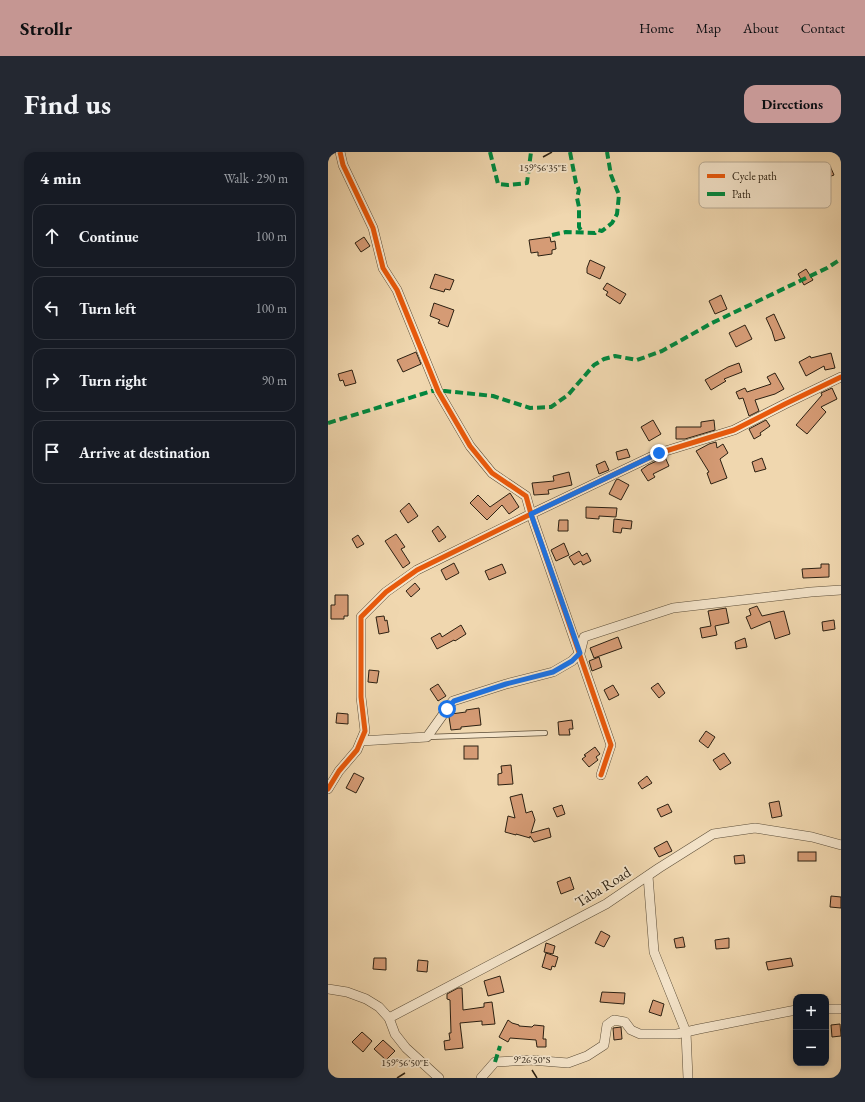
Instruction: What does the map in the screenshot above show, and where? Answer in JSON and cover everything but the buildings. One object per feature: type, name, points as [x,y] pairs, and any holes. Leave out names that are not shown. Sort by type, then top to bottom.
[{"type":"street","points":[[340,152],[343,165],[372,228],[383,268],[397,290],[438,391],[470,446],[492,473],[526,496],[611,744],[602,775]]},
{"type":"street","points":[[328,789],[339,771],[357,750],[365,731],[361,697],[360,617],[386,592],[417,570],[659,453],[734,430],[841,377]]},
{"type":"street","points":[[361,741],[427,737],[454,701],[506,684],[553,672],[572,661],[580,653],[584,638],[673,608],[811,592],[841,590]]},
{"type":"street","name":"Taba Road","points":[[390,1018],[606,904],[713,834],[755,828],[812,837],[841,845]]},
{"type":"street","points":[[648,876],[654,952],[686,1032],[688,1078]]},
{"type":"street","points":[[328,989],[347,992],[366,999],[379,1007],[390,1018],[395,1034],[406,1048],[439,1078]]},
{"type":"street","points":[[829,1009],[841,1009]]},
{"type":"street","points":[[481,1078],[496,1062],[530,1060],[568,1063],[587,1056],[604,1045],[607,1025],[614,1020],[625,1022],[631,1030],[640,1034],[677,1034],[793,1011]]},
{"type":"lane","points":[[427,737],[544,733]]},
{"type":"marked path","points":[[490,152],[498,184],[508,185],[527,183],[531,152]]},
{"type":"marked path","points":[[570,152],[576,183],[579,190],[577,198],[579,207],[579,227],[582,232]]},
{"type":"marked path","points":[[552,235],[566,232],[595,233],[598,230],[602,231],[612,223],[617,214],[619,195],[611,175],[607,152]]},
{"type":"marked path","points":[[328,423],[432,391],[493,396],[530,408],[551,407],[568,395],[594,365],[604,359],[615,356],[637,360],[662,351],[712,323],[827,268],[841,259]]},
{"type":"marked path","points":[[495,1062],[500,1046]]},
{"type":"cycle path","points":[[340,152],[343,165],[373,228],[383,268],[397,290],[438,391],[470,446],[492,473],[526,496],[611,745],[601,775]]},
{"type":"cycle path","points":[[328,789],[339,771],[357,750],[365,731],[361,697],[361,617],[386,592],[417,570],[659,453],[734,430],[841,377]]},
{"type":"route","points":[[447,709],[454,701],[506,684],[553,672],[572,661],[580,653],[531,514],[659,453]]}]
